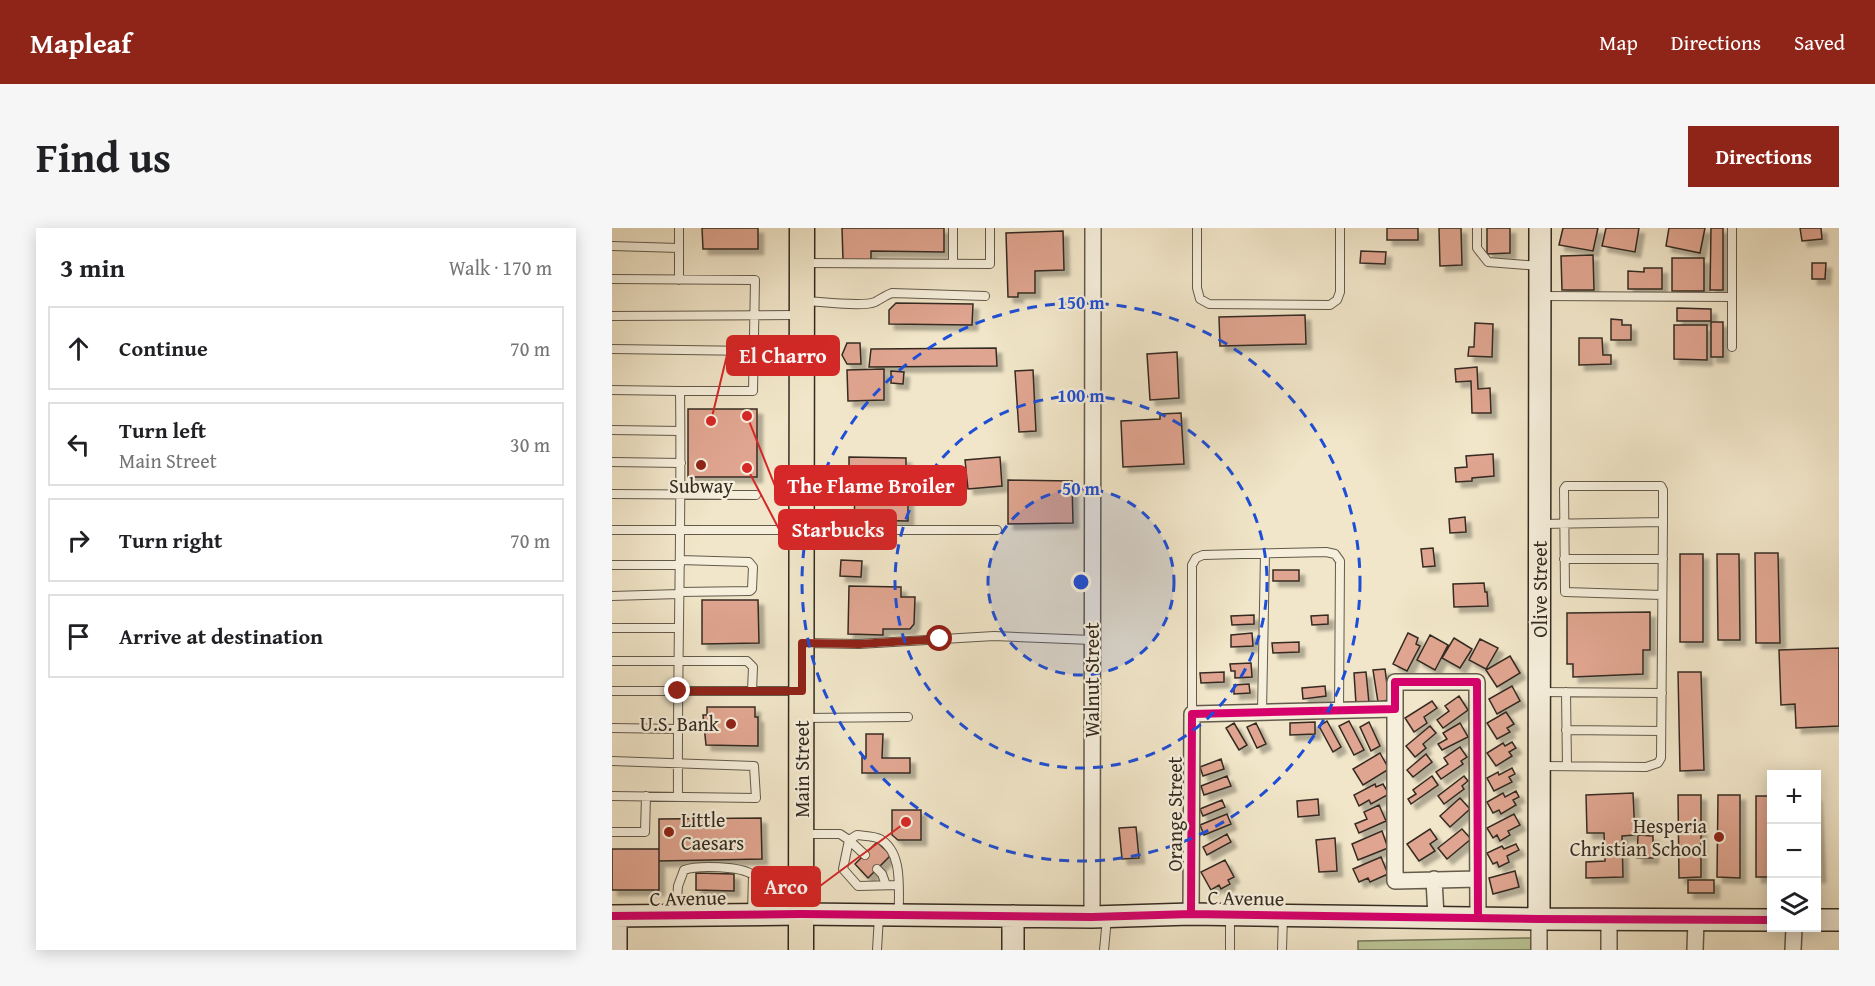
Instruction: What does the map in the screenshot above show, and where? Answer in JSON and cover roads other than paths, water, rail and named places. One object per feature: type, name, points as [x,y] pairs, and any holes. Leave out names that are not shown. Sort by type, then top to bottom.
[{"type":"main road","name":"Main Street","points":[[801,950],[802,228]]},
{"type":"street","name":"Walnut Street","points":[[1093,228],[1092,640],[1100,916]]},
{"type":"street","name":"Olive Street","points":[[1539,950],[1540,228]]},
{"type":"street","points":[[1478,879],[1395,881],[1395,682],[1477,682],[1478,879],[1478,918]]},
{"type":"street","points":[[1192,714],[1395,709]]},
{"type":"street","name":"Orange Street","points":[[1191,914],[1192,714]]},
{"type":"street","points":[[1434,879],[1436,917]]},
{"type":"street","name":"C Avenue","points":[[614,916],[1230,914],[1767,920]]},
{"type":"street","points":[[614,916],[616,950]]},
{"type":"street","points":[[1013,916],[1013,950]]},
{"type":"street","points":[[1609,920],[1609,950]]},
{"type":"street","points":[[1695,950],[1696,920]]},
{"type":"street","points":[[1821,920],[1839,920]]},
{"type":"street","points":[[1793,950],[1794,932]]},
{"type":"lane","points":[[679,228],[679,280]]},
{"type":"lane","points":[[953,228],[953,263]]},
{"type":"lane","points":[[802,263],[990,264],[990,228]]},
{"type":"lane","points":[[1197,228],[1197,288],[1200,299],[1209,304],[1330,305],[1337,300],[1340,292],[1340,228]]},
{"type":"lane","points":[[1477,228],[1478,248],[1488,262],[1540,266]]},
{"type":"lane","points":[[1732,228],[1732,347]]},
{"type":"lane","points":[[612,246],[679,248]]},
{"type":"lane","points":[[612,279],[755,280],[753,391],[612,390]]},
{"type":"lane","points":[[612,316],[754,314],[864,304],[875,302],[882,296],[892,293],[985,296]]},
{"type":"lane","points":[[1540,296],[1732,297]]},
{"type":"lane","points":[[612,349],[754,351]]},
{"type":"lane","points":[[678,797],[680,391]]},
{"type":"lane","points":[[612,430],[680,430]]},
{"type":"lane","points":[[612,462],[681,464]]},
{"type":"lane","points":[[1540,766],[1646,767],[1658,763],[1661,758],[1663,490],[1661,486],[1566,486],[1564,489],[1565,592],[1662,595]]},
{"type":"lane","points":[[612,494],[756,495]]},
{"type":"lane","points":[[1540,524],[1663,522]]},
{"type":"lane","points":[[612,530],[997,530]]},
{"type":"lane","points":[[1192,714],[1192,565],[1196,558],[1203,555],[1265,553],[1326,552],[1335,554],[1340,561],[1339,711]]},
{"type":"lane","points":[[1262,712],[1265,553]]},
{"type":"lane","points":[[1564,559],[1662,559]]},
{"type":"lane","points":[[612,565],[749,562],[753,567],[752,589],[747,592],[612,596]]},
{"type":"lane","points":[[612,628],[679,628]]},
{"type":"lane","points":[[802,643],[859,644],[994,636],[1092,640]]},
{"type":"lane","points":[[612,661],[747,660],[753,667],[752,691]]},
{"type":"lane","points":[[612,692],[802,691]]},
{"type":"lane","points":[[1540,692],[1662,693]]},
{"type":"lane","points":[[1566,692],[1567,766]]},
{"type":"lane","points":[[802,718],[909,717]]},
{"type":"lane","points":[[612,728],[678,729]]},
{"type":"lane","points":[[1566,730],[1661,731]]},
{"type":"lane","points":[[612,761],[754,766],[756,798],[612,796]]},
{"type":"lane","points":[[612,832],[645,832],[646,796]]},
{"type":"lane","points":[[802,834],[840,834],[864,855]]},
{"type":"lane","points":[[877,950],[898,885],[895,855],[880,838],[857,835],[849,840],[843,869],[858,885],[898,885]]},
{"type":"lane","points":[[676,915],[681,875],[688,868],[734,868],[748,871],[753,875],[752,914]]},
{"type":"lane","points":[[877,868],[886,885]]},
{"type":"lane","points":[[1230,914],[1230,950]]},
{"type":"lane","points":[[1282,950],[1283,915]]},
{"type":"lane","points":[[1100,916],[1104,950]]},
{"type":"place","name":"The Flame Broiler","points":[[747,416]]},
{"type":"place","name":"El Charro","points":[[711,421]]},
{"type":"place","name":"Subway","points":[[701,465]]},
{"type":"place","name":"Starbucks","points":[[747,468]]},
{"type":"place","name":"U.S. Bank","points":[[731,724]]},
{"type":"place","name":"Arco","points":[[906,822]]},
{"type":"place","name":"Little Caesars","points":[[669,832]]},
{"type":"place","name":"Hesperia Christian School","points":[[1719,837]]}]
